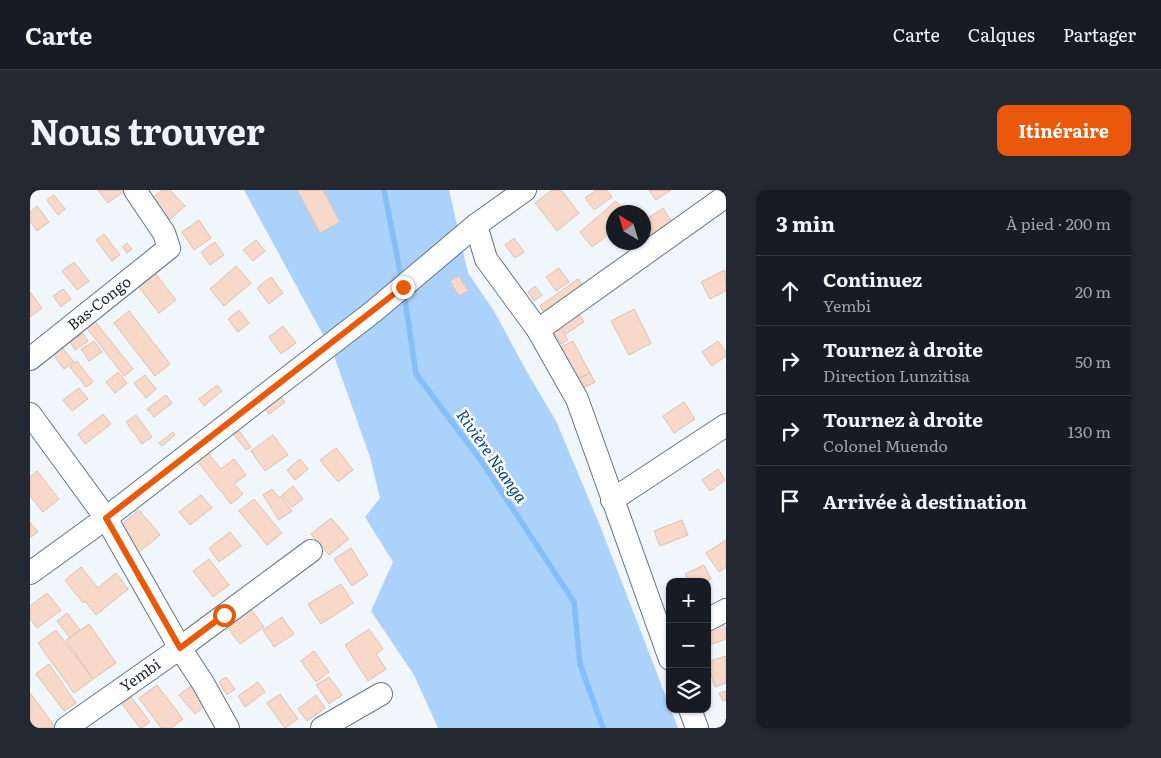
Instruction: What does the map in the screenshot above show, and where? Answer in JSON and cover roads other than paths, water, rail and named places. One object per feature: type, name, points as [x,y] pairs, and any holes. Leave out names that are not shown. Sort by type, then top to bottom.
[{"type":"street","name":"Bas-Congo","points":[[30,359],[169,248],[164,233],[135,190]]},
{"type":"street","points":[[30,573],[106,518],[374,311],[476,225],[525,190]]},
{"type":"street","points":[[538,330],[726,196]]},
{"type":"street","points":[[476,225],[486,259],[538,330],[577,399],[612,500],[666,642]]},
{"type":"street","points":[[30,414],[106,518],[228,728]]},
{"type":"street","points":[[612,500],[726,425]]},
{"type":"street","name":"Yembi","points":[[66,728],[180,648],[311,551]]},
{"type":"street","points":[[711,618],[726,610]]},
{"type":"street","points":[[322,728],[381,694]]},
{"type":"street","points":[[691,713],[697,728]]},
{"type":"waterway","name":"Rivière Nsanga","points":[[384,190],[402,281]]},
{"type":"waterway","name":"Rivière Nsanga","points":[[404,293],[416,374],[482,462],[574,602],[580,664],[603,728]]}]
